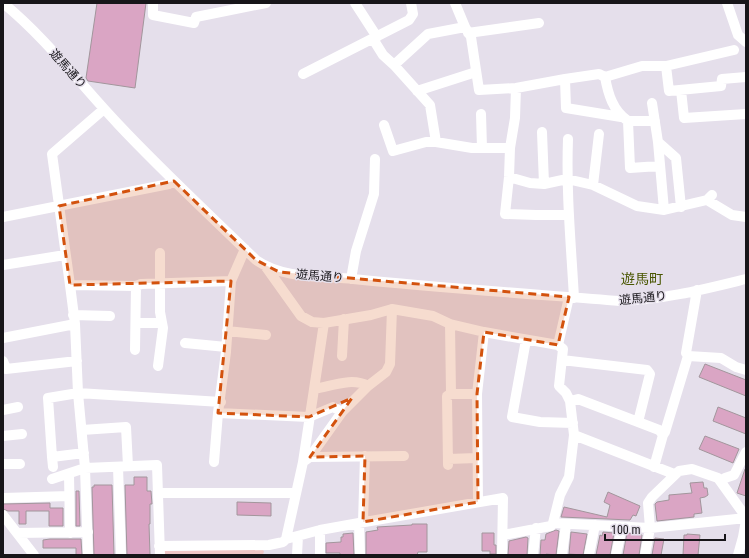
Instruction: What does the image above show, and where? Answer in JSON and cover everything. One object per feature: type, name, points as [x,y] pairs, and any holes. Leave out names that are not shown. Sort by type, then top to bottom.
[{"type":"street","points":[[153,3],[153,15],[194,23],[196,17],[248,5],[266,3]]},
{"type":"street","points":[[355,3],[375,38],[382,55],[394,65],[430,105],[436,142]]},
{"type":"street","points":[[304,74],[409,20],[412,14],[412,3]]},
{"type":"street","points":[[455,3],[471,36],[479,90],[516,88],[599,74],[605,77],[642,66],[666,66],[734,50]]},
{"type":"street","points":[[727,3],[738,35],[746,42]]},
{"type":"street","name":"遊馬通り","points":[[9,5],[154,162],[256,260],[266,267],[279,272],[399,284],[620,301],[636,300],[697,290],[746,279]]},
{"type":"street","points":[[394,65],[428,34],[538,23]]},
{"type":"street","points":[[666,66],[669,91],[721,86],[722,79],[746,77]]},
{"type":"street","points":[[418,91],[476,72]]},
{"type":"street","points":[[605,77],[608,96],[624,119],[630,168],[660,166]]},
{"type":"street","points":[[565,80],[566,108],[624,119],[655,120]]},
{"type":"street","points":[[516,88],[515,118],[510,148],[505,214],[568,215]]},
{"type":"street","points":[[681,90],[684,118],[746,114]]},
{"type":"street","points":[[652,103],[658,142],[664,210]]},
{"type":"street","points":[[88,555],[85,468],[78,393],[74,320],[52,154],[104,109]]},
{"type":"street","points":[[481,114],[482,148]]},
{"type":"street","points":[[384,125],[393,151],[426,142],[436,142],[472,148],[510,148]]},
{"type":"street","points":[[542,132],[544,184]]},
{"type":"street","points":[[593,185],[599,134]]},
{"type":"street","points":[[558,345],[572,297],[567,179],[568,139]]},
{"type":"street","points":[[658,142],[676,158],[681,207]]},
{"type":"street","points":[[351,279],[356,251],[374,194],[375,159]]},
{"type":"street","points":[[509,177],[530,183],[544,184],[567,179],[593,185],[637,206],[664,210],[681,207],[710,197],[732,215],[746,217]]},
{"type":"street","points":[[3,217],[169,184],[174,181]]},
{"type":"street","points":[[214,462],[218,413],[221,402],[231,281],[244,249]]},
{"type":"street","points":[[158,366],[163,328],[160,312],[160,253]]},
{"type":"street","points":[[3,265],[66,255]]},
{"type":"street","points":[[266,267],[301,316],[312,322],[324,323],[344,320],[392,309],[433,316],[450,324],[484,332],[558,345],[563,349],[559,386],[566,393],[570,401],[574,435],[569,478],[560,495],[551,526],[503,535]]},
{"type":"street","points":[[70,285],[136,286],[141,284],[231,281]]},
{"type":"street","points":[[135,350],[136,286]]},
{"type":"street","points":[[654,466],[688,356],[686,353],[697,290]]},
{"type":"street","points":[[306,460],[342,412],[368,386],[386,372],[390,364],[392,309]]},
{"type":"street","points":[[3,338],[74,320],[110,316]]},
{"type":"street","points":[[342,356],[344,320]]},
{"type":"street","points":[[136,323],[162,323]]},
{"type":"street","points":[[286,539],[296,493],[306,460],[310,417],[324,323]]},
{"type":"street","points":[[450,324],[451,394]]},
{"type":"street","points":[[227,331],[266,334]]},
{"type":"street","points":[[478,502],[477,394],[484,332]]},
{"type":"street","points":[[526,340],[512,417],[540,422],[573,423]]},
{"type":"street","points":[[186,343],[226,347]]},
{"type":"street","points":[[688,356],[721,358],[736,367],[746,370]]},
{"type":"street","points":[[562,360],[647,370],[650,374],[638,422]]},
{"type":"street","points":[[3,361],[6,369],[77,361]]},
{"type":"street","points":[[314,389],[348,381],[363,383],[368,386]]},
{"type":"street","points":[[84,453],[53,462],[48,398],[78,393],[221,402]]},
{"type":"street","points":[[477,394],[451,394],[447,396],[448,462],[477,458]]},
{"type":"street","points":[[570,401],[578,399],[659,430],[663,435]]},
{"type":"street","points":[[3,410],[18,407]]},
{"type":"street","points":[[218,413],[310,417],[333,407],[342,412]]},
{"type":"street","points":[[82,430],[126,427],[123,466],[121,555]]},
{"type":"street","points":[[3,436],[22,434]]},
{"type":"street","points":[[574,435],[674,474]]},
{"type":"street","points":[[720,481],[734,475],[745,455]]},
{"type":"street","points":[[306,460],[365,456],[404,456]]},
{"type":"street","points":[[360,555],[365,456]]},
{"type":"street","points":[[3,464],[20,464]]},
{"type":"street","points":[[52,479],[85,468],[157,465],[160,551],[268,550],[286,539],[320,530],[503,498],[502,555]]},
{"type":"street","points":[[645,555],[650,528],[648,503],[674,474],[679,471],[692,469],[718,478],[746,518],[738,555]]},
{"type":"street","points":[[69,474],[70,533]]},
{"type":"street","points":[[158,493],[296,493]]},
{"type":"street","points":[[3,498],[69,496]]},
{"type":"street","points":[[3,515],[34,555]]},
{"type":"street","points":[[553,523],[650,528],[746,518]]},
{"type":"street","points":[[562,555],[566,524]]},
{"type":"street","points":[[589,555],[595,525]]},
{"type":"street","points":[[616,555],[622,527]]},
{"type":"street","points":[[533,555],[536,528]]},
{"type":"street","points":[[320,530],[320,555]]},
{"type":"street","points":[[17,533],[88,532]]},
{"type":"street","points":[[297,555],[298,536]]},
{"type":"highlighted area","points":[[174,181],[256,260],[279,272],[569,297],[558,345],[484,332],[477,394],[478,502],[363,522],[365,456],[310,457],[352,398],[309,417],[218,413],[231,281],[70,285],[59,206]]},
{"type":"shaded area","points":[[261,549],[264,551],[263,555],[164,555],[164,551]]},
{"type":"building","points":[[97,3],[146,3],[135,88],[88,81],[86,78]]},
{"type":"building","points":[[705,364],[746,380],[746,396],[699,377]]},
{"type":"building","points":[[718,407],[746,418],[746,434],[713,421]]},
{"type":"building","points":[[705,436],[739,449],[733,463],[699,449]]},
{"type":"building","points":[[746,469],[746,496],[737,493]]},
{"type":"building","points":[[134,477],[147,477],[147,491],[151,491],[152,504],[150,504],[149,524],[150,555],[127,555],[125,485],[134,485]]},
{"type":"building","points":[[703,482],[704,488],[707,488],[708,495],[700,498],[702,513],[694,514],[694,517],[657,521],[655,504],[657,502],[669,500],[669,495],[692,493],[690,483]]},
{"type":"building","points":[[94,485],[112,485],[114,555],[94,555],[92,487],[94,487]]},
{"type":"building","points":[[76,491],[79,491],[80,526],[76,526]]},
{"type":"building","points":[[608,492],[640,506],[636,516],[633,515],[630,520],[561,517],[564,507],[607,517],[610,505],[604,502]]},
{"type":"building","points":[[237,502],[271,503],[271,516],[237,515]]},
{"type":"building","points":[[50,503],[50,508],[63,508],[63,526],[49,526],[49,511],[26,511],[26,524],[19,524],[19,511],[8,511],[3,509],[3,504]]},
{"type":"building","points":[[427,524],[427,552],[418,552],[417,555],[366,555],[366,532],[378,530],[377,527]]},
{"type":"building","points":[[556,530],[559,531],[556,555],[540,555],[541,540],[545,540],[546,534]]},
{"type":"building","points":[[571,532],[587,534],[583,555],[569,554]]},
{"type":"building","points":[[603,532],[614,533],[610,555],[596,555],[600,535],[602,536]]},
{"type":"building","points":[[353,533],[354,555],[326,553],[326,543],[341,542],[341,537],[343,537],[343,534]]},
{"type":"building","points":[[482,533],[494,533],[496,554],[490,554],[490,551],[482,551]]},
{"type":"building","points":[[627,533],[642,535],[639,555],[623,555]]},
{"type":"building","points":[[684,535],[700,535],[698,555],[683,555]]},
{"type":"building","points":[[526,537],[528,538],[527,555],[508,555],[509,541]]},
{"type":"building","points":[[655,538],[664,539],[661,555],[652,555]]},
{"type":"building","points":[[81,539],[82,555],[76,555],[76,548],[43,548],[43,540]]},
{"type":"district","name":"遊馬町","points":[[642,279]]}]
